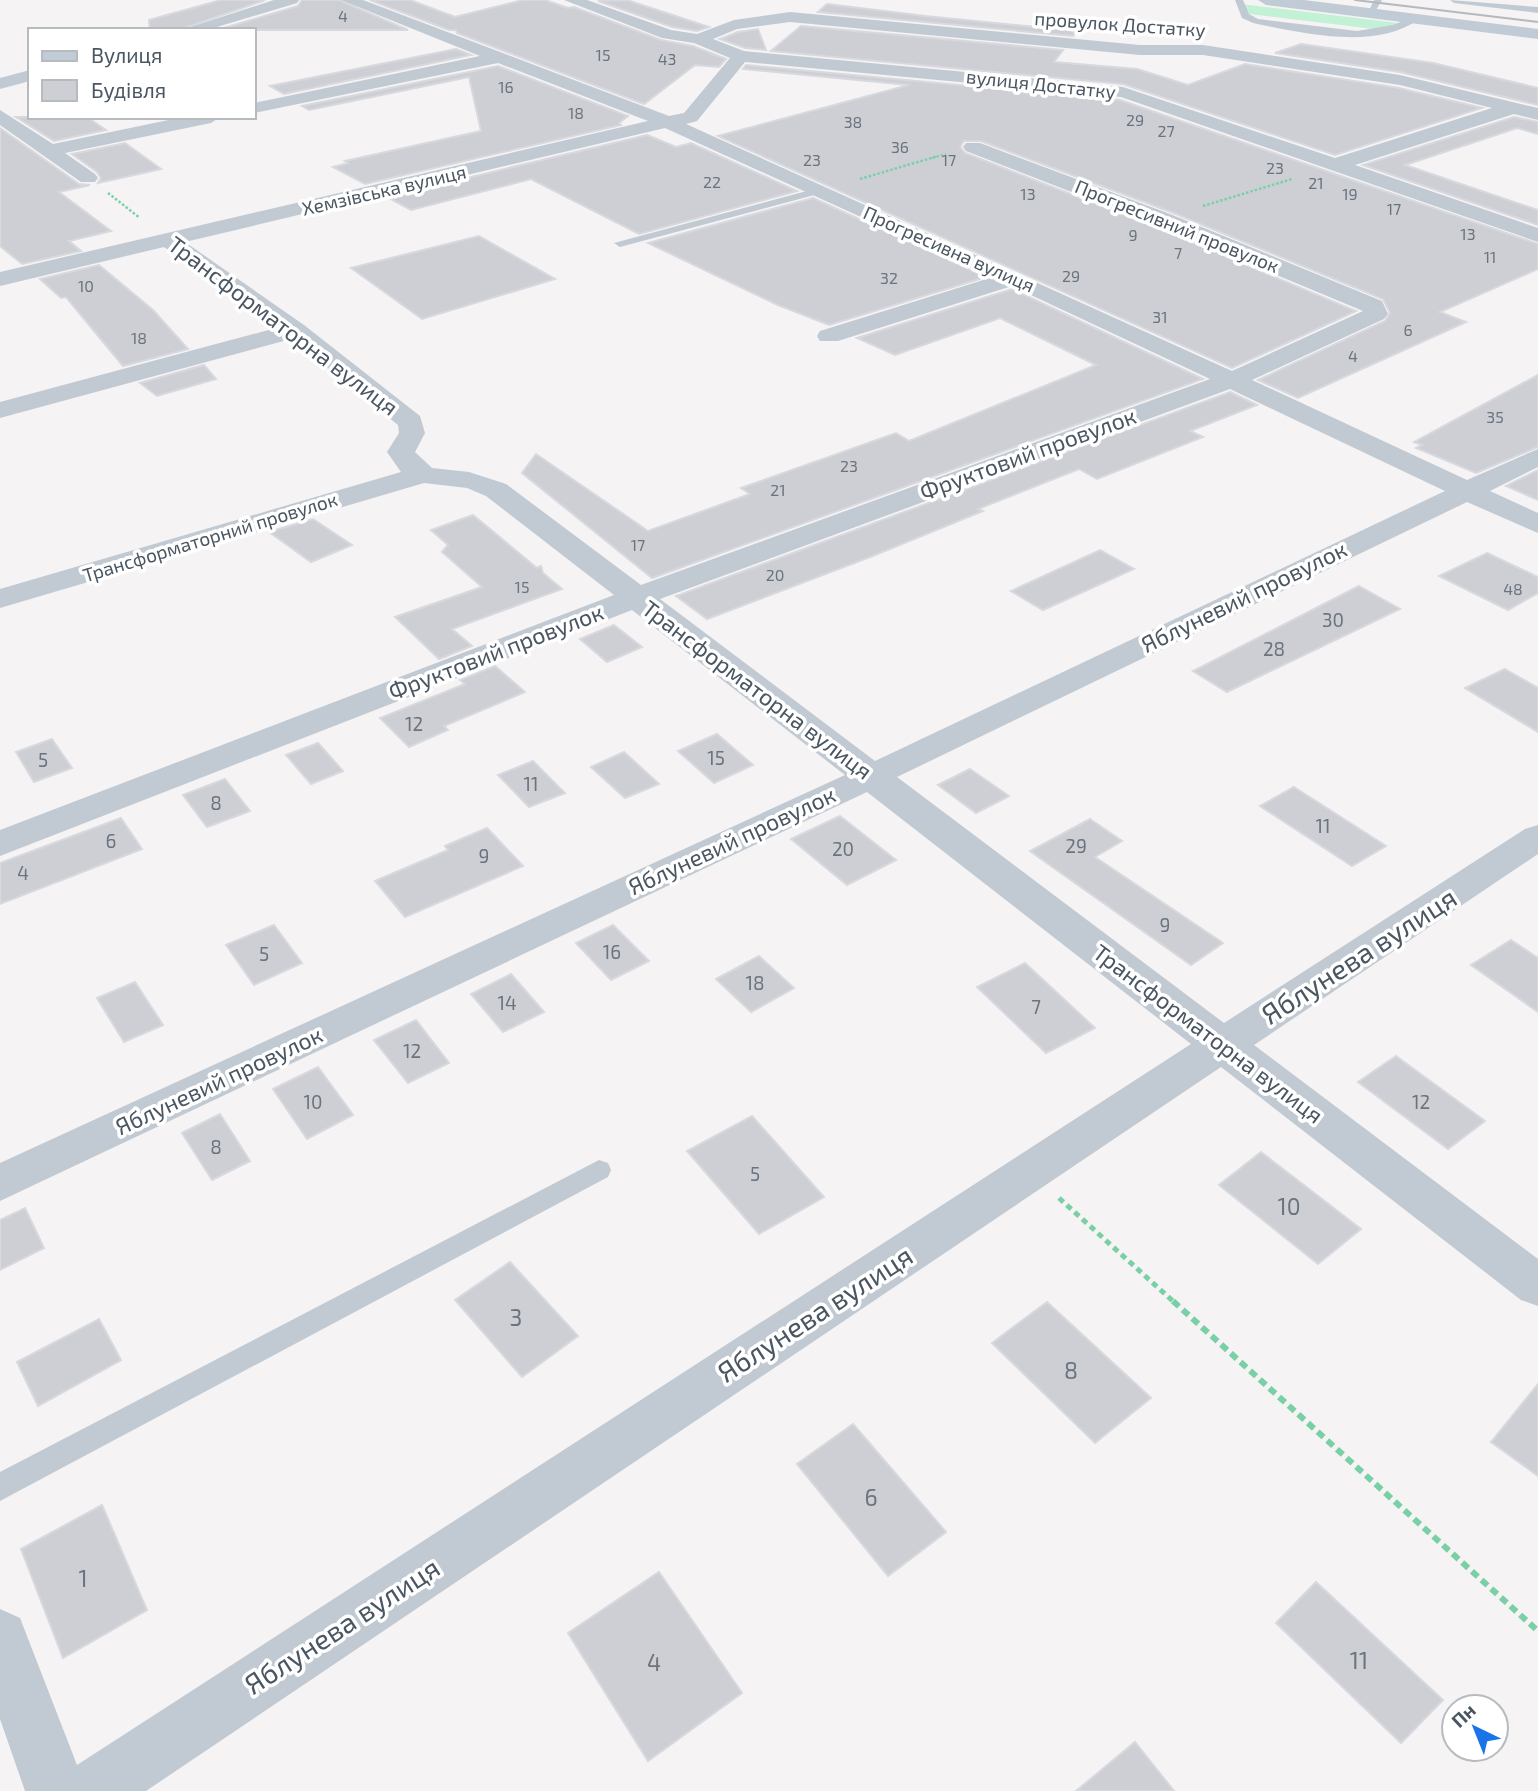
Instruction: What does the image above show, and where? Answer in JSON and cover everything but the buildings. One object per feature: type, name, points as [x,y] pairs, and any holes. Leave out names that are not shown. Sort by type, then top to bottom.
[{"type":"main road","points":[[1266,0],[1374,6],[1415,19],[1538,34]]},
{"type":"street","points":[[196,28],[291,0]]},
{"type":"street","name":"Прогресивна вулиця","points":[[349,0],[669,123],[1014,278],[1538,524]]},
{"type":"street","name":"вулиця Достатку","points":[[572,0],[668,34],[698,39],[741,56],[1111,90],[1538,235]]},
{"type":"street","name":"провулок Достатку","points":[[698,39],[734,25],[790,17],[1140,50],[1203,50],[1400,80],[1538,114]]},
{"type":"street","name":"Хемзівська вулиця","points":[[0,279],[690,117],[741,56]]},
{"type":"street","points":[[256,108],[502,57]]},
{"type":"street","points":[[0,83],[28,76]]},
{"type":"street","points":[[1335,165],[1512,108]]},
{"type":"street","points":[[0,116],[52,150],[88,178]]},
{"type":"street","points":[[52,150],[201,119]]},
{"type":"street","name":"Прогресивний провулок","points":[[973,147],[1162,219],[1374,306],[1376,314],[1232,380]]},
{"type":"street","name":"Трансформаторна вулиця","points":[[169,240],[295,330],[411,422],[412,433],[401,452],[408,465],[420,475],[470,480],[496,489],[635,598],[1538,1286]]},
{"type":"street","points":[[828,336],[1014,278]]},
{"type":"street","points":[[0,410],[295,330]]},
{"type":"street","name":"Фруктовий провулок","points":[[0,844],[635,598],[1232,380]]},
{"type":"street","name":"Яблуневий провулок","points":[[0,1183],[871,776],[1538,457]]},
{"type":"street","name":"Трансформаторний провулок","points":[[0,599],[420,475]]},
{"type":"street","name":"Яблунева вулиця","points":[[92,1791],[1538,837]]},
{"type":"street","points":[[0,1638],[57,1791]]},
{"type":"lane","points":[[1238,0],[1245,16],[1256,21],[1364,35],[1394,29],[1415,19]]},
{"type":"lane","points":[[1454,0],[1538,10]]},
{"type":"lane","points":[[620,243],[818,191]]},
{"type":"lane","points":[[0,1486],[599,1170]]},
{"type":"path","points":[[818,191],[973,147]]},
{"type":"path","points":[[1162,219],[1335,165]]},
{"type":"path","name":"Трансформаторна вулиця","points":[[88,178],[169,240]]},
{"type":"path","points":[[1030,1171],[1538,1631]]},
{"type":"green space","points":[[1240,4],[1406,24],[1374,29],[1242,13]]},
{"type":"tram line","points":[[1355,0],[1538,22]]}]
